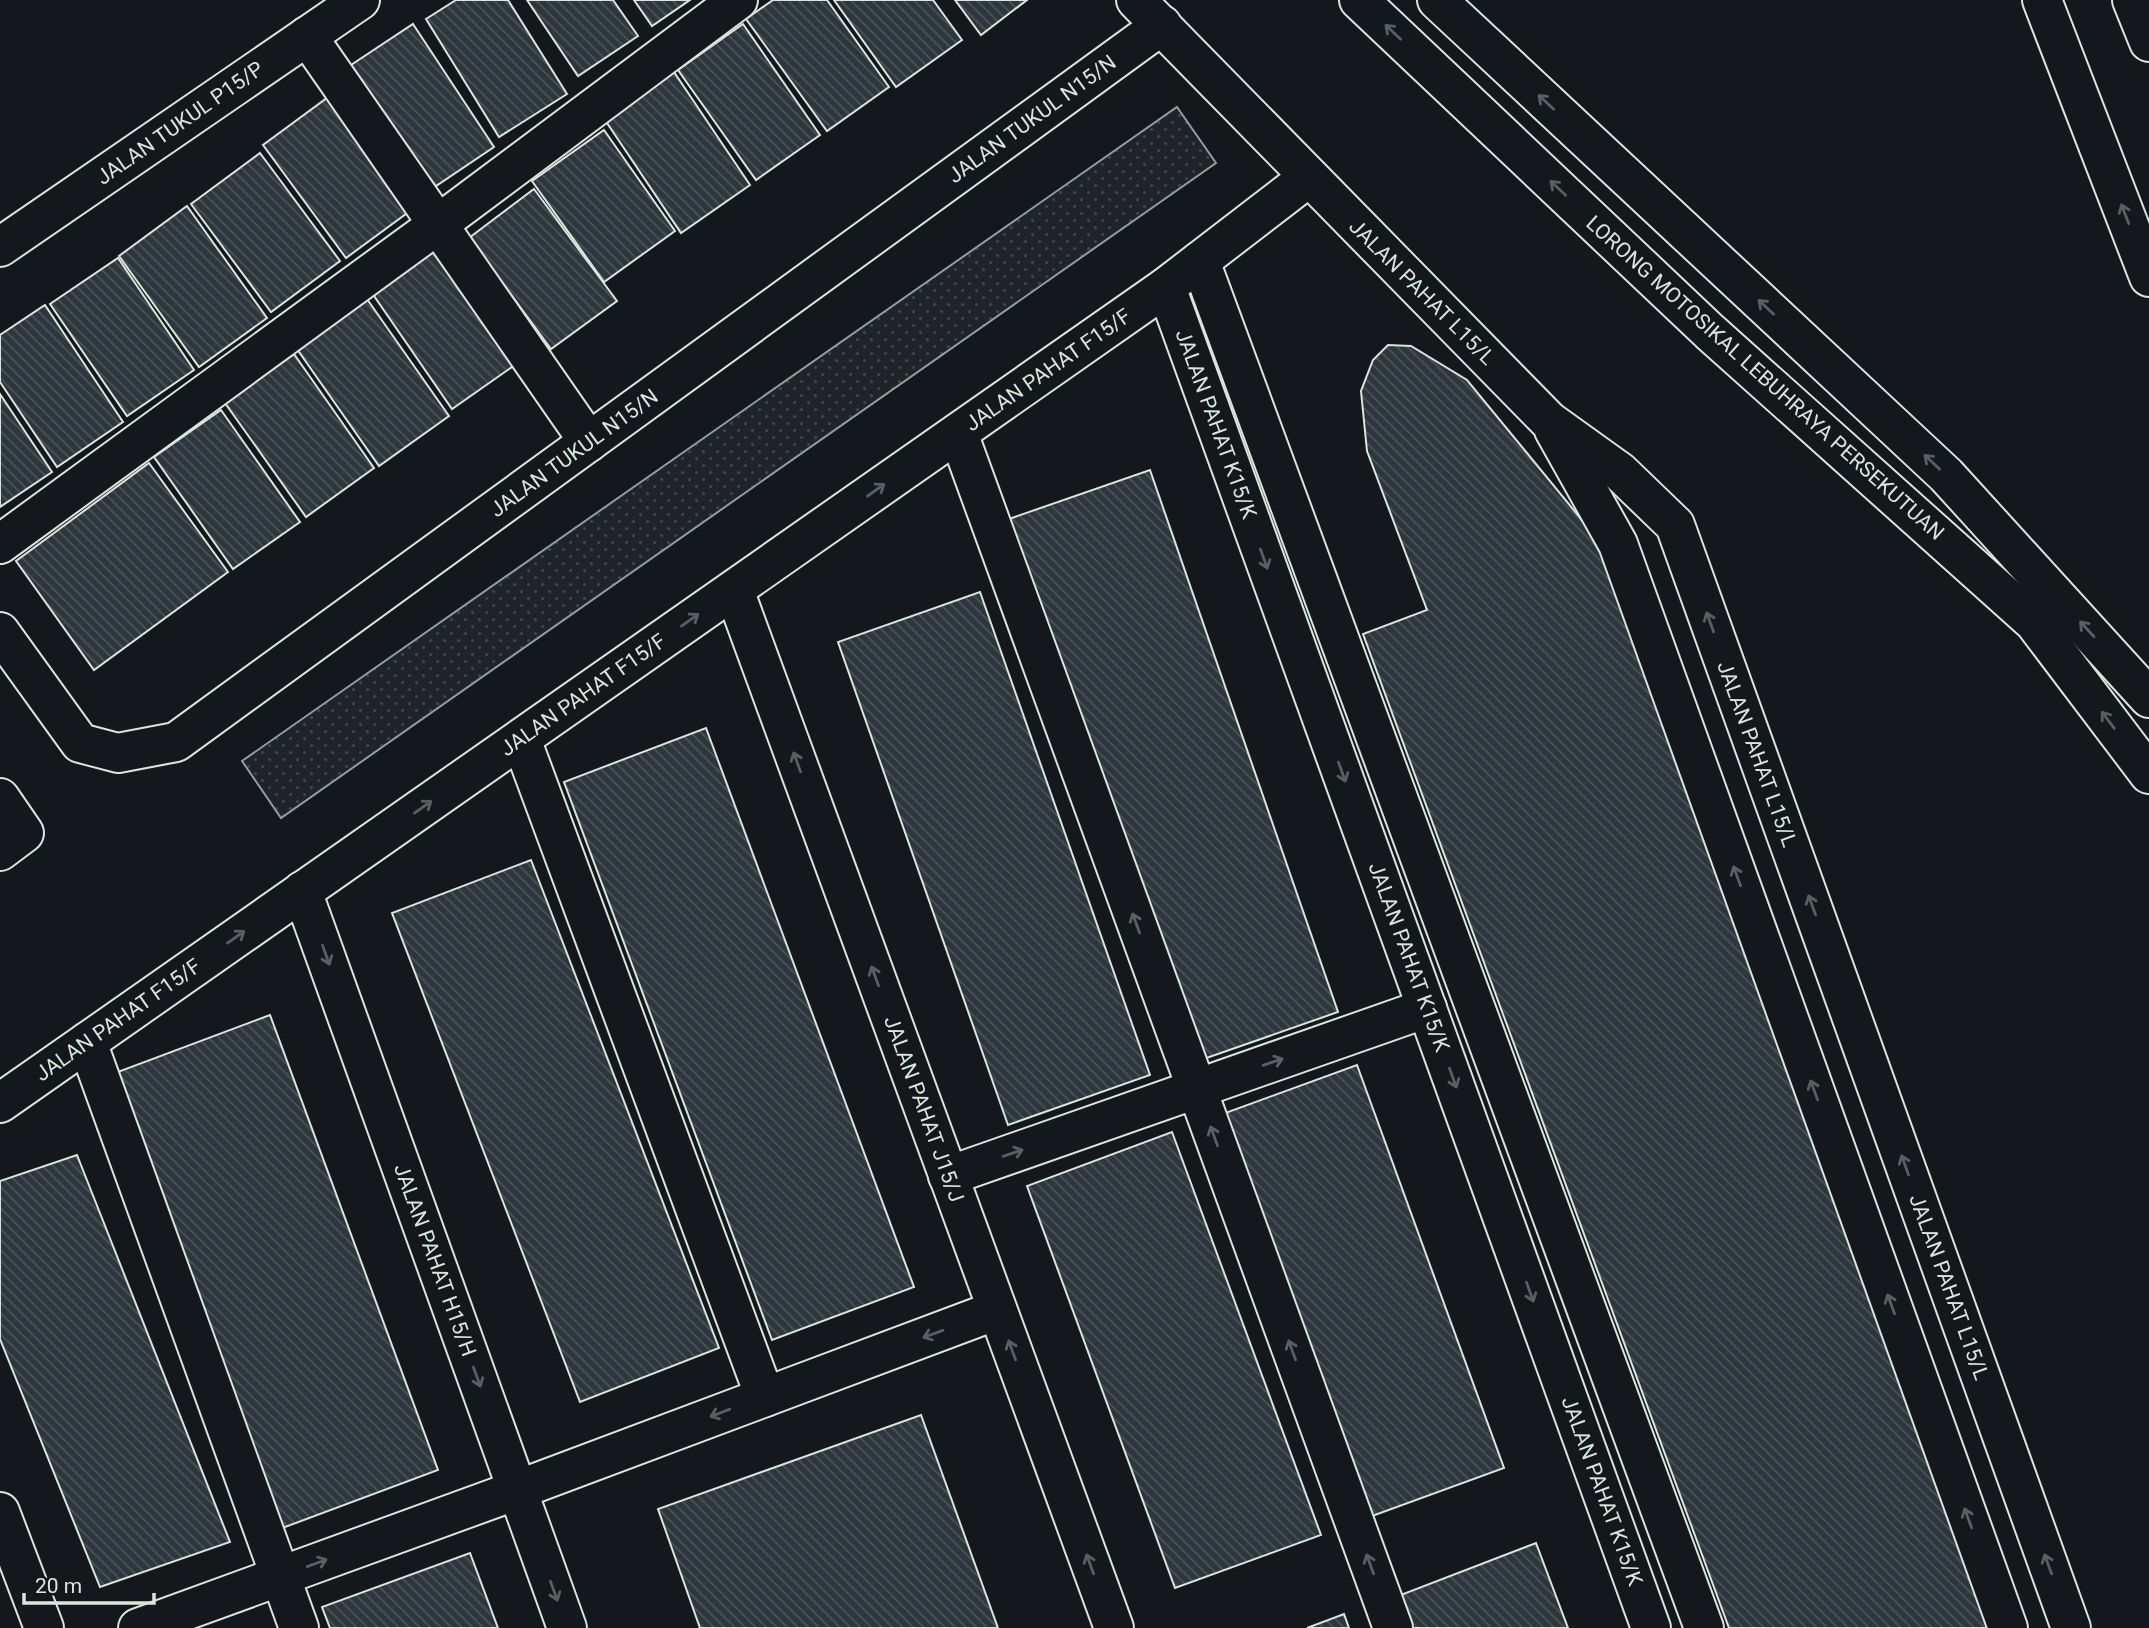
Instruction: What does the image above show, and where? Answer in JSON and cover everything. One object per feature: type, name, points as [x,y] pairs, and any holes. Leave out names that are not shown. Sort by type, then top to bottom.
[{"type":"main road","name":"JALAN TUKUL P15/P","points":[[0,247],[359,0]]},
{"type":"main road","points":[[0,544],[437,225],[738,0]]},
{"type":"main road","name":"LORONG MOTOSIKAL LEBUHRAYA PERSEKUTUAN","points":[[1359,0],[1710,332],[2034,622],[2149,774]]},
{"type":"main road","points":[[1437,0],[1946,475],[2149,698]]},
{"type":"main road","points":[[2042,0],[2149,277]]},
{"type":"main road","points":[[2132,0],[2149,42]]},
{"type":"main road","name":"JALAN PAHAT L15/L","points":[[1149,13],[1549,421],[1620,472],[1675,525],[2071,1628]]},
{"type":"main road","name":"JALAN TUKUL N15/N","points":[[0,632],[80,743],[118,753],[176,742],[589,442],[1149,13]]},
{"type":"main road","points":[[307,36],[589,442]]},
{"type":"main road","points":[[1166,287],[1309,177]]},
{"type":"main road","points":[[1200,261],[1704,1628]]},
{"type":"main road","name":"JALAN PAHAT F15/F","points":[[0,1102],[1166,287]]},
{"type":"main road","name":"JALAN PAHAT K15/K","points":[[1166,287],[1651,1628]]},
{"type":"main road","points":[[1549,421],[1618,544],[2008,1628]]},
{"type":"main road","points":[[958,433],[1393,1628]]},
{"type":"main road","name":"JALAN PAHAT J15/J","points":[[734,590],[1114,1628]]},
{"type":"main road","points":[[521,738],[765,1397]]},
{"type":"main road","points":[[0,798],[24,833],[0,851]]},
{"type":"main road","name":"JALAN PAHAT H15/H","points":[[303,891],[567,1628]]},
{"type":"main road","points":[[1775,979],[1831,959]]},
{"type":"main road","points":[[948,1176],[1427,1008]]},
{"type":"main road","points":[[87,1042],[299,1628]]},
{"type":"main road","points":[[138,1628],[517,1490],[997,1310]]},
{"type":"main road","points":[[1948,1461],[2005,1442]]},
{"type":"main road","points":[[0,1512],[44,1628]]},
{"type":"shaded area","points":[[1177,107],[1216,163],[281,818],[242,761]]},
{"type":"building","points":[[456,0],[508,0],[567,94],[499,137],[426,19]]},
{"type":"building","points":[[527,0],[613,0],[638,36],[578,76]]},
{"type":"building","points":[[634,0],[690,0],[652,26]]},
{"type":"building","points":[[773,0],[827,0],[889,87],[827,131],[746,19]]},
{"type":"building","points":[[834,0],[933,0],[962,40],[896,87]]},
{"type":"building","points":[[955,0],[1027,0],[981,35]]},
{"type":"building","points":[[413,24],[494,147],[433,188],[351,65]]},
{"type":"building","points":[[743,24],[820,135],[756,180],[678,70]]},
{"type":"building","points":[[674,72],[750,185],[681,233],[605,120]]},
{"type":"building","points":[[331,95],[414,208],[346,258],[263,145]]},
{"type":"building","points":[[604,130],[675,231],[604,282],[532,181]]},
{"type":"building","points":[[260,153],[340,261],[271,312],[191,204]]},
{"type":"building","points":[[534,189],[617,301],[551,349],[469,238]]},
{"type":"building","points":[[187,206],[267,318],[199,367],[119,256]]},
{"type":"building","points":[[443,243],[522,360],[452,409],[372,293]]},
{"type":"building","points":[[118,258],[194,370],[127,416],[50,304]]},
{"type":"building","points":[[367,299],[449,416],[379,466],[297,349]]},
{"type":"building","points":[[45,305],[123,422],[57,467],[0,382],[0,335]]},
{"type":"building","points":[[1388,345],[1411,346],[1467,380],[1609,553],[1997,1628],[1729,1628],[1363,634],[1427,610],[1367,451],[1361,391],[1373,360]]},
{"type":"building","points":[[294,354],[374,468],[306,517],[225,403]]},
{"type":"building","points":[[0,394],[52,472],[0,507]]},
{"type":"building","points":[[221,410],[300,522],[233,569],[154,457]]},
{"type":"building","points":[[149,463],[228,572],[94,670],[16,561]]},
{"type":"building","points":[[1150,470],[1338,1012],[1195,1062],[1006,520]]},
{"type":"building","points":[[980,592],[1150,1075],[1008,1125],[838,642]]},
{"type":"building","points":[[706,728],[914,1287],[772,1340],[564,782]]},
{"type":"building","points":[[531,860],[719,1348],[580,1402],[392,913]]},
{"type":"building","points":[[270,1015],[438,1470],[277,1530],[107,1076]]},
{"type":"building","points":[[1357,1065],[1504,1468],[1364,1519],[1217,1116]]},
{"type":"building","points":[[1172,1132],[1321,1535],[1175,1588],[1027,1186]]},
{"type":"building","points":[[77,1155],[230,1542],[100,1587],[0,1339],[0,1181]]},
{"type":"building","points":[[921,1415],[998,1628],[700,1628],[658,1509]]},
{"type":"building","points":[[1536,1543],[1568,1628],[1410,1628],[1398,1596]]},
{"type":"building","points":[[470,1553],[498,1628],[330,1628],[322,1607]]},
{"type":"building","points":[[1344,1614],[1349,1628],[1307,1628]]}]
